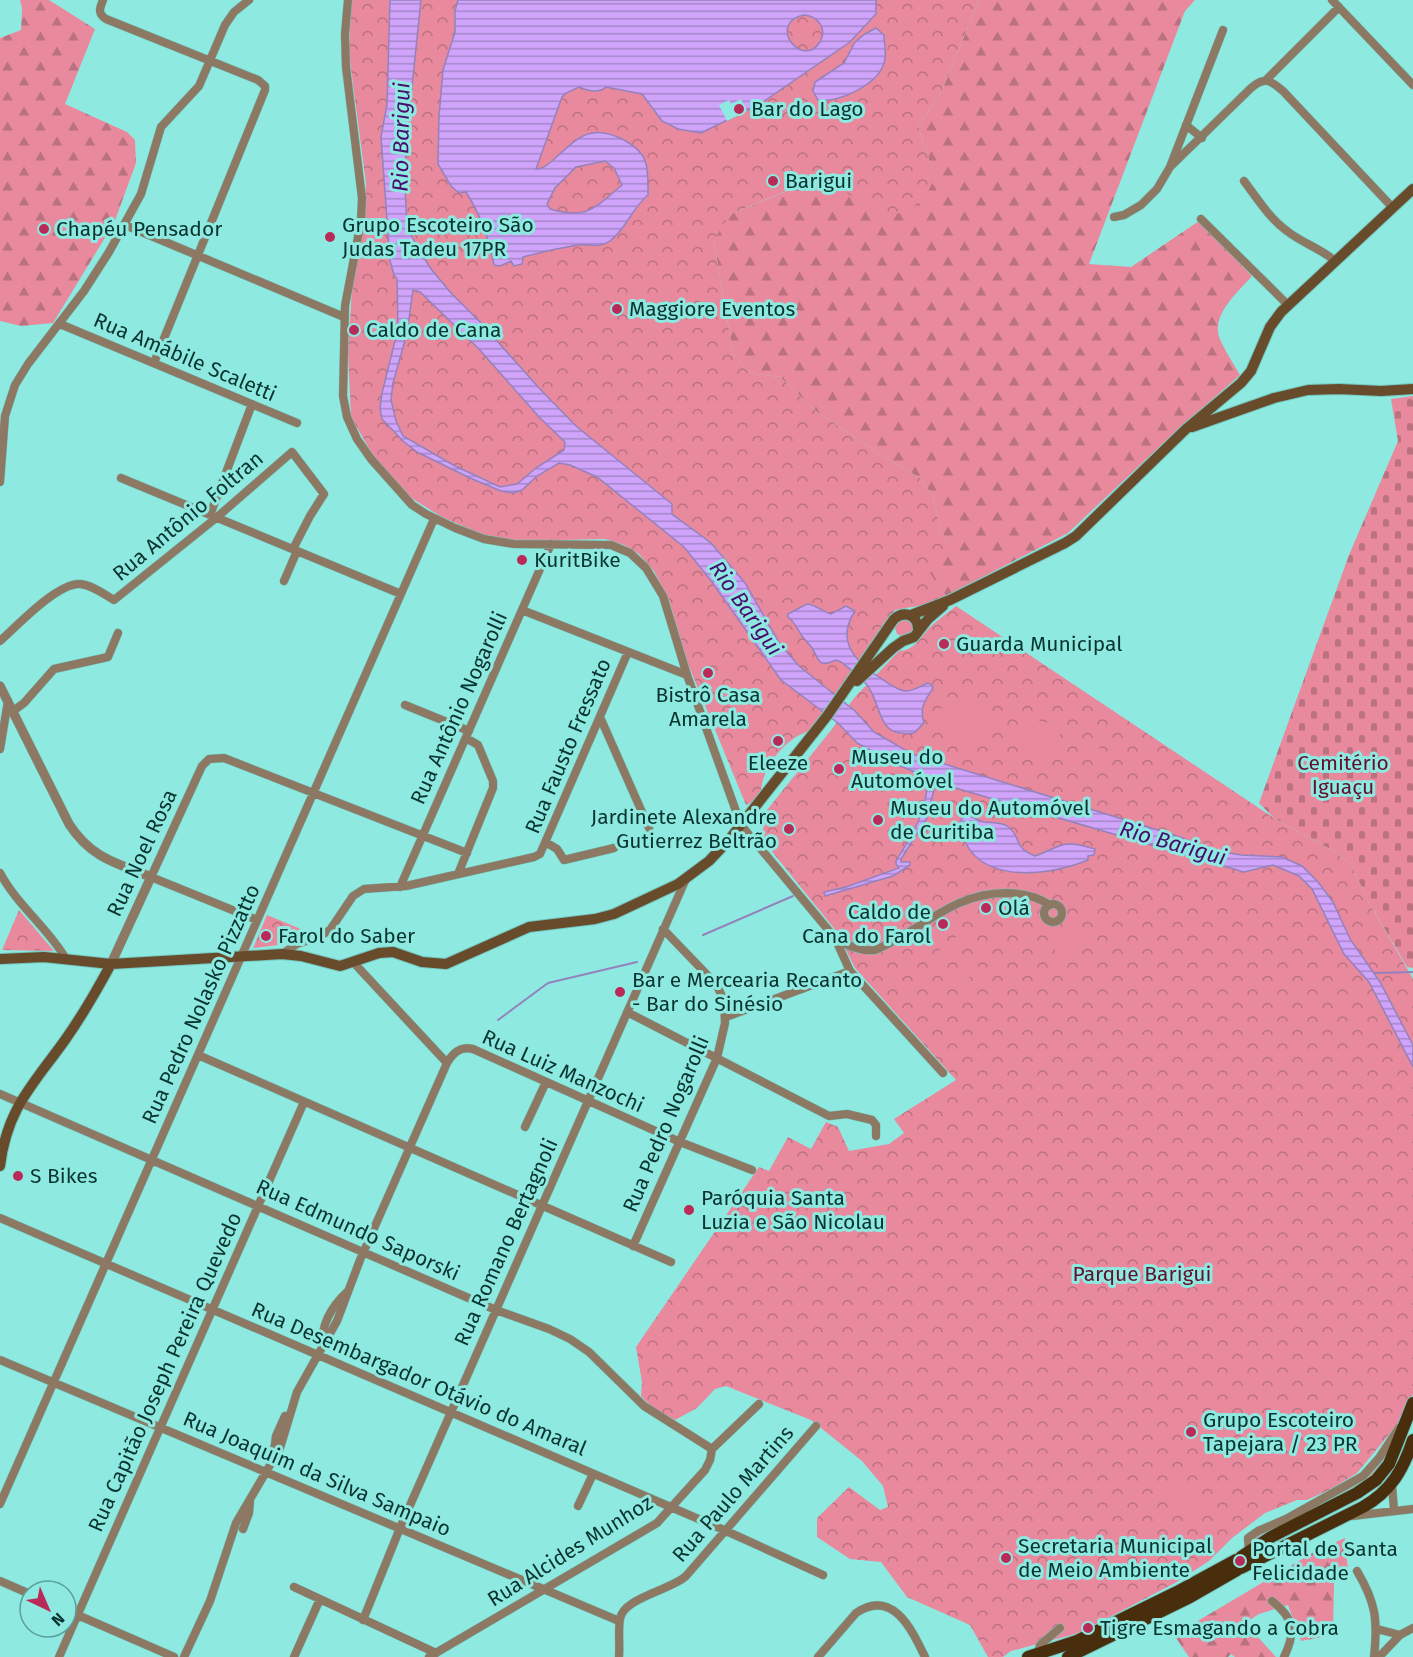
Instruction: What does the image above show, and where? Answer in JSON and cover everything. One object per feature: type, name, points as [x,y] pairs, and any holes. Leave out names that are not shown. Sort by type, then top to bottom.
[{"type":"main road","points":[[0,959],[28,957],[111,964],[282,954],[301,956],[340,966],[386,952],[404,955],[429,964],[446,964],[529,927],[595,919],[614,914],[685,880],[709,861],[741,825],[871,662],[893,623],[902,614],[910,615],[950,600],[1070,540],[1186,429],[1246,377],[1270,327],[1288,304],[1413,189]]},
{"type":"main road","points":[[1186,429],[1291,393],[1324,388],[1381,391],[1413,389]]},
{"type":"main road","points":[[871,662],[903,641],[914,637],[918,630],[950,600]]},
{"type":"main road","points":[[910,615],[917,621],[918,630]]},
{"type":"main road","points":[[893,623],[894,634],[903,641]]},
{"type":"main road","points":[[0,1166],[5,1138],[19,1102],[70,1032],[111,964]]},
{"type":"main road","points":[[1068,1657],[1196,1593],[1281,1531],[1357,1493],[1376,1480],[1389,1464],[1411,1407]]},
{"type":"main road","points":[[1035,1656],[1077,1641],[1241,1561],[1372,1502],[1392,1485],[1402,1470],[1413,1440]]},
{"type":"street","points":[[103,0],[100,14],[105,19],[258,80],[265,86],[264,94],[154,363]]},
{"type":"street","points":[[348,0],[345,34],[346,67],[362,198],[361,221],[344,317],[343,396],[351,429],[363,448],[397,490],[419,510],[434,519],[484,539],[514,544],[611,545],[622,548],[638,560],[652,576],[663,596],[687,675],[741,825],[835,938],[850,970],[943,1073]]},
{"type":"street","points":[[1332,0],[1413,85]]},
{"type":"street","points":[[0,482],[2,424],[10,397],[21,375],[84,291],[125,225],[143,188],[161,127],[194,93],[225,26],[243,2]]},
{"type":"street","points":[[1266,80],[1339,7]]},
{"type":"street","points":[[1114,217],[1124,215],[1142,205],[1157,189],[1170,167],[1223,30]]},
{"type":"street","points":[[1170,167],[1258,81],[1266,80],[1283,91],[1393,208]]},
{"type":"street","points":[[1186,126],[1202,138]]},
{"type":"street","points":[[1244,181],[1276,222],[1289,233],[1323,251],[1335,261]]},
{"type":"street","points":[[1201,219],[1288,304]]},
{"type":"street","points":[[125,225],[344,317]]},
{"type":"street","name":"Rua Amábile Scaletti","points":[[60,324],[297,423]]},
{"type":"street","points":[[213,516],[252,404]]},
{"type":"street","name":"Rua Antônio Foltran","points":[[0,641],[57,591],[71,585],[86,585],[114,600],[292,452],[324,494],[310,516],[295,550]]},
{"type":"street","points":[[121,478],[401,594]]},
{"type":"street","name":"Rua Pedro Nolasko Pizzatto","points":[[0,1504],[434,519]]},
{"type":"street","name":"Rua Antônio Nogarolli","points":[[400,887],[551,544]]},
{"type":"street","points":[[284,581],[295,550]]},
{"type":"street","points":[[522,610],[687,675]]},
{"type":"street","points":[[13,711],[24,703],[54,669],[108,657],[118,633]]},
{"type":"street","name":"Rua Fausto Fressato","points":[[458,874],[540,854],[628,652]]},
{"type":"street","points":[[0,686],[69,824],[94,852],[257,920]]},
{"type":"street","points":[[0,749],[8,701]]},
{"type":"street","points":[[282,954],[297,944],[330,930],[358,892],[369,888],[400,887],[458,874],[494,783],[478,745],[467,734],[405,705]]},
{"type":"street","points":[[600,717],[649,828]]},
{"type":"street","name":"Rua Noel Rosa","points":[[111,964],[202,766],[209,759],[224,758],[313,793]]},
{"type":"street","points":[[313,793],[467,853]]},
{"type":"street","points":[[546,843],[557,849],[564,860],[614,848]]},
{"type":"street","points":[[0,873],[66,959]]},
{"type":"street","name":"Rua Romano Bertagnoli","points":[[363,1620],[399,1528],[685,880]]},
{"type":"street","points":[[835,938],[854,948],[865,951],[875,950],[946,908],[985,894],[1024,894],[1050,905]]},
{"type":"street","name":"Rua Pedro Nogarolli","points":[[633,1246],[717,1058],[726,1017],[724,1000],[716,984],[663,929]]},
{"type":"street","points":[[184,1657],[210,1601],[233,1530],[283,1441],[293,1401],[337,1321],[364,1252],[447,1063],[354,963]]},
{"type":"street","points":[[726,1017],[850,970]]},
{"type":"street","points":[[627,1012],[829,1116],[847,1114],[872,1120],[876,1125],[876,1136]]},
{"type":"street","name":"Rua Luiz Manzochi","points":[[447,1063],[459,1049],[473,1049],[680,1142],[752,1170]]},
{"type":"street","points":[[198,1055],[671,1262]]},
{"type":"street","points":[[525,1127],[546,1082]]},
{"type":"street","name":"Rua Edmundo Saporski","points":[[0,1094],[496,1310],[560,1333],[594,1357],[644,1406],[712,1449]]},
{"type":"street","name":"Rua Capitão Joseph Pereira Quevedo","points":[[78,1615],[304,1102]]},
{"type":"street","name":"Rua Desembargador Otávio do Amaral","points":[[0,1218],[212,1309],[320,1351],[451,1412],[823,1575]]},
{"type":"street","name":"Rua Joaquim da Silva Sampaio","points":[[0,1360],[619,1621]]},
{"type":"street","name":"Rua Alcides Munhoz","points":[[433,1655],[653,1526],[705,1470],[712,1449],[759,1404]]},
{"type":"street","name":"Rua Paulo Martins","points":[[619,1621],[621,1613],[628,1606],[681,1581],[816,1426]]},
{"type":"street","points":[[578,1506],[593,1474]]},
{"type":"street","points":[[1392,1485],[1394,1510]]},
{"type":"street","points":[[243,1529],[249,1513],[250,1499]]},
{"type":"street","points":[[1342,1517],[1413,1509]]},
{"type":"street","points":[[1357,1570],[1372,1599],[1377,1629],[1374,1657]]},
{"type":"street","points":[[0,1581],[18,1589]]},
{"type":"street","points":[[294,1587],[433,1655]]},
{"type":"street","points":[[294,1657],[321,1599]]},
{"type":"street","points":[[1272,1601],[1288,1616],[1292,1628],[1292,1637],[1284,1657]]},
{"type":"street","points":[[818,1657],[856,1612],[870,1606],[878,1606],[891,1610],[905,1620],[925,1657]]},
{"type":"street","points":[[78,1615],[174,1657]]},
{"type":"street","points":[[619,1621],[619,1657]]},
{"type":"street","points":[[1035,1656],[1040,1645],[1060,1628]]},
{"type":"street","points":[[1379,1657],[1400,1635],[1413,1628]]},
{"type":"street","points":[[1377,1629],[1400,1635]]},
{"type":"street","name":"Rua Capitão Joseph Pereira Quevedo","points":[[59,1657],[67,1639]]},
{"type":"green space","points":[[20,0],[49,0],[95,29],[65,104],[127,132],[135,140],[136,163],[114,223],[53,323],[21,326],[0,321],[0,38],[21,30]]},
{"type":"green space","points":[[351,0],[979,0],[940,95],[918,126],[935,178],[923,201],[895,215],[848,194],[828,174],[733,213],[722,225],[714,242],[733,354],[746,369],[755,374],[780,377],[817,412],[920,478],[933,496],[941,531],[947,540],[942,551],[925,566],[946,596],[929,604],[895,610],[816,725],[788,743],[770,763],[763,780],[760,798],[746,805],[688,664],[669,600],[654,571],[639,554],[624,545],[605,539],[517,541],[481,534],[442,517],[408,496],[374,457],[351,417],[348,353],[352,289],[365,213],[366,183],[349,54]]},
{"type":"green space","points":[[979,0],[1195,0],[1185,11],[1089,264],[1131,267],[1199,221],[1252,276],[1229,301],[1218,324],[1221,341],[1240,375],[1173,434],[1068,533],[946,596],[924,566],[941,551],[947,540],[941,531],[933,496],[920,478],[817,412],[780,377],[755,374],[746,369],[733,354],[714,242],[722,224],[733,213],[829,174],[833,181],[935,178],[918,126],[940,95]]},
{"type":"green space","name":"Cemitério Iguaçu","points":[[1413,396],[1413,968],[1407,967],[1367,899],[1351,864],[1335,852],[1274,818],[1259,803],[1349,555],[1398,441],[1391,399]]},
{"type":"green space","name":"Parque Barigui","points":[[956,606],[1274,818],[1335,852],[1351,864],[1367,899],[1413,979],[1413,1394],[1401,1420],[1357,1473],[1307,1500],[1297,1500],[1265,1513],[1232,1538],[1209,1561],[1175,1583],[1079,1633],[1011,1651],[1003,1657],[988,1657],[970,1625],[907,1597],[881,1562],[850,1559],[817,1537],[817,1518],[849,1487],[880,1510],[888,1507],[883,1486],[862,1461],[811,1420],[726,1386],[715,1389],[697,1408],[675,1420],[652,1407],[641,1396],[642,1382],[636,1347],[759,1167],[769,1171],[788,1137],[811,1149],[826,1122],[838,1127],[849,1151],[889,1144],[904,1133],[894,1119],[956,1080],[855,968],[837,932],[761,838],[767,810],[854,698],[899,651],[904,651],[914,645]]},
{"type":"green space","points":[[900,619],[912,619],[915,632],[903,637],[897,634],[895,628]]},
{"type":"green space","points":[[945,696],[993,710],[983,744],[935,730]]},
{"type":"green space","points":[[1023,716],[1062,727],[1054,756],[1014,745]]},
{"type":"green space","points":[[1084,738],[1101,744],[1096,760],[1078,754]]},
{"type":"green space","points":[[19,910],[54,951],[2,950]]},
{"type":"green space","points":[[267,915],[308,932],[286,939],[278,945],[253,948]]},
{"type":"green space","points":[[1073,921],[1092,932],[1073,963],[1054,952]]},
{"type":"green space","points":[[961,933],[970,945],[941,968],[932,956]]},
{"type":"green space","points":[[973,960],[980,969],[962,983],[955,974]]},
{"type":"green space","points":[[1393,1442],[1382,1467],[1364,1483],[1252,1544],[1254,1538],[1259,1534],[1361,1482],[1377,1466]]},
{"type":"green space","points":[[1178,1474],[1213,1505],[1195,1525],[1160,1494]]},
{"type":"green space","points":[[1345,1538],[1348,1570],[1334,1583],[1333,1635],[1301,1641],[1288,1605],[1259,1614],[1245,1623],[1276,1657],[1235,1657],[1231,1654],[1228,1657],[1189,1657],[1174,1635],[1314,1552]]},
{"type":"water","name":"Rio Barigui","points":[[390,0],[421,0],[406,144],[405,187],[407,226],[417,247],[431,269],[451,293],[576,426],[672,504],[672,514],[711,543],[745,583],[780,644],[799,666],[855,711],[874,732],[912,754],[1174,835],[1218,851],[1241,855],[1282,857],[1302,866],[1333,902],[1350,939],[1380,982],[1413,1045],[1413,1067],[1369,982],[1344,954],[1312,889],[1299,876],[1273,865],[1244,872],[936,781],[927,818],[901,859],[901,862],[910,862],[910,865],[893,876],[825,896],[824,892],[846,887],[899,868],[896,861],[922,811],[927,777],[898,765],[857,743],[838,723],[781,680],[712,582],[684,547],[597,477],[570,465],[559,463],[537,476],[522,490],[513,493],[501,491],[417,452],[382,419],[380,408],[382,393],[398,329],[397,279],[390,261],[381,137],[387,104]],"holes":[[[413,290],[420,292],[478,348],[539,417],[565,442],[564,450],[536,468],[517,484],[500,487],[455,466],[403,436],[396,421],[391,400],[393,383],[407,333]]]},
{"type":"water","points":[[458,0],[876,0],[876,14],[850,42],[760,104],[701,133],[678,129],[662,121],[642,94],[606,87],[589,91],[579,87],[566,93],[562,97],[536,169],[546,166],[584,136],[592,133],[612,135],[632,145],[643,156],[647,169],[648,195],[610,241],[599,245],[578,245],[537,253],[523,257],[522,264],[514,266],[511,261],[500,266],[494,265],[484,227],[472,201],[466,192],[459,193],[451,186],[438,164],[443,70],[455,32],[455,11]],"holes":[[[804,15],[817,20],[823,32],[820,42],[813,49],[805,51],[797,48],[791,42],[788,34],[788,27],[793,20]],[[605,161],[614,168],[622,185],[590,210],[573,213],[550,209],[547,204],[555,188],[576,167]]]},
{"type":"water","points":[[876,28],[884,35],[885,51],[884,64],[877,75],[863,87],[845,96],[818,100],[813,91],[815,82],[844,63],[855,42]]},
{"type":"water","points":[[807,604],[831,614],[846,606],[855,611],[849,622],[847,633],[852,652],[866,667],[890,684],[906,691],[928,683],[932,685],[933,688],[923,708],[924,723],[914,733],[893,731],[887,727],[869,688],[860,677],[841,662],[836,660],[823,663],[818,660],[812,648],[788,617],[788,614]]},
{"type":"water","points":[[966,815],[984,822],[1007,826],[1015,834],[1023,849],[1035,856],[1067,844],[1095,849],[1094,855],[1088,856],[1088,860],[1050,871],[1010,872],[992,867],[976,857],[965,842],[960,821]]},
{"type":"pier","points":[[741,99],[747,111],[727,121],[719,105],[729,100],[731,104]]},
{"type":"waterway","points":[[703,935],[793,896]]},
{"type":"waterway","points":[[498,1020],[548,983],[637,962]]},
{"type":"waterway","points":[[1374,973],[1413,972]]},
{"type":"place","name":"Bar do Lago","points":[[739,109]]},
{"type":"place","name":"Barigui","points":[[773,181]]},
{"type":"place","name":"Chapéu Pensador","points":[[44,229]]},
{"type":"place","name":"Grupo Escoteiro São Judas Tadeu 17PR","points":[[330,237]]},
{"type":"place","name":"Maggiore Eventos","points":[[617,309]]},
{"type":"place","name":"Caldo de Cana","points":[[354,330]]},
{"type":"place","name":"KuritBike","points":[[522,560]]},
{"type":"place","name":"Guarda Municipal","points":[[944,644]]},
{"type":"place","name":"Bistrô Casa Amarela","points":[[708,673]]},
{"type":"place","name":"Eleeze","points":[[778,741]]},
{"type":"place","name":"Museu do Automóvel","points":[[839,769]]},
{"type":"place","name":"Museu do Automóvel de Curitiba","points":[[878,820]]},
{"type":"place","name":"Jardinete Alexandre Gutierrez Beltrão","points":[[789,829]]},
{"type":"place","name":"Olá","points":[[986,908]]},
{"type":"place","name":"Caldo de Cana do Farol","points":[[943,924]]},
{"type":"place","name":"Farol do Saber","points":[[266,936]]},
{"type":"place","name":"Bar e Mercearia Recanto - Bar do Sinésio","points":[[620,992]]},
{"type":"place","name":"S Bikes","points":[[18,1176]]},
{"type":"place","name":"Paróquia Santa Luzia e São Nicolau","points":[[689,1210]]},
{"type":"place","name":"Grupo Escoteiro Tapejara / 23 PR","points":[[1191,1432]]},
{"type":"place","name":"Secretaria Municipal de Meio Ambiente","points":[[1006,1558]]},
{"type":"place","name":"Portal de Santa Felicidade","points":[[1240,1561]]},
{"type":"place","name":"Tigre Esmagando a Cobra","points":[[1088,1628]]}]
